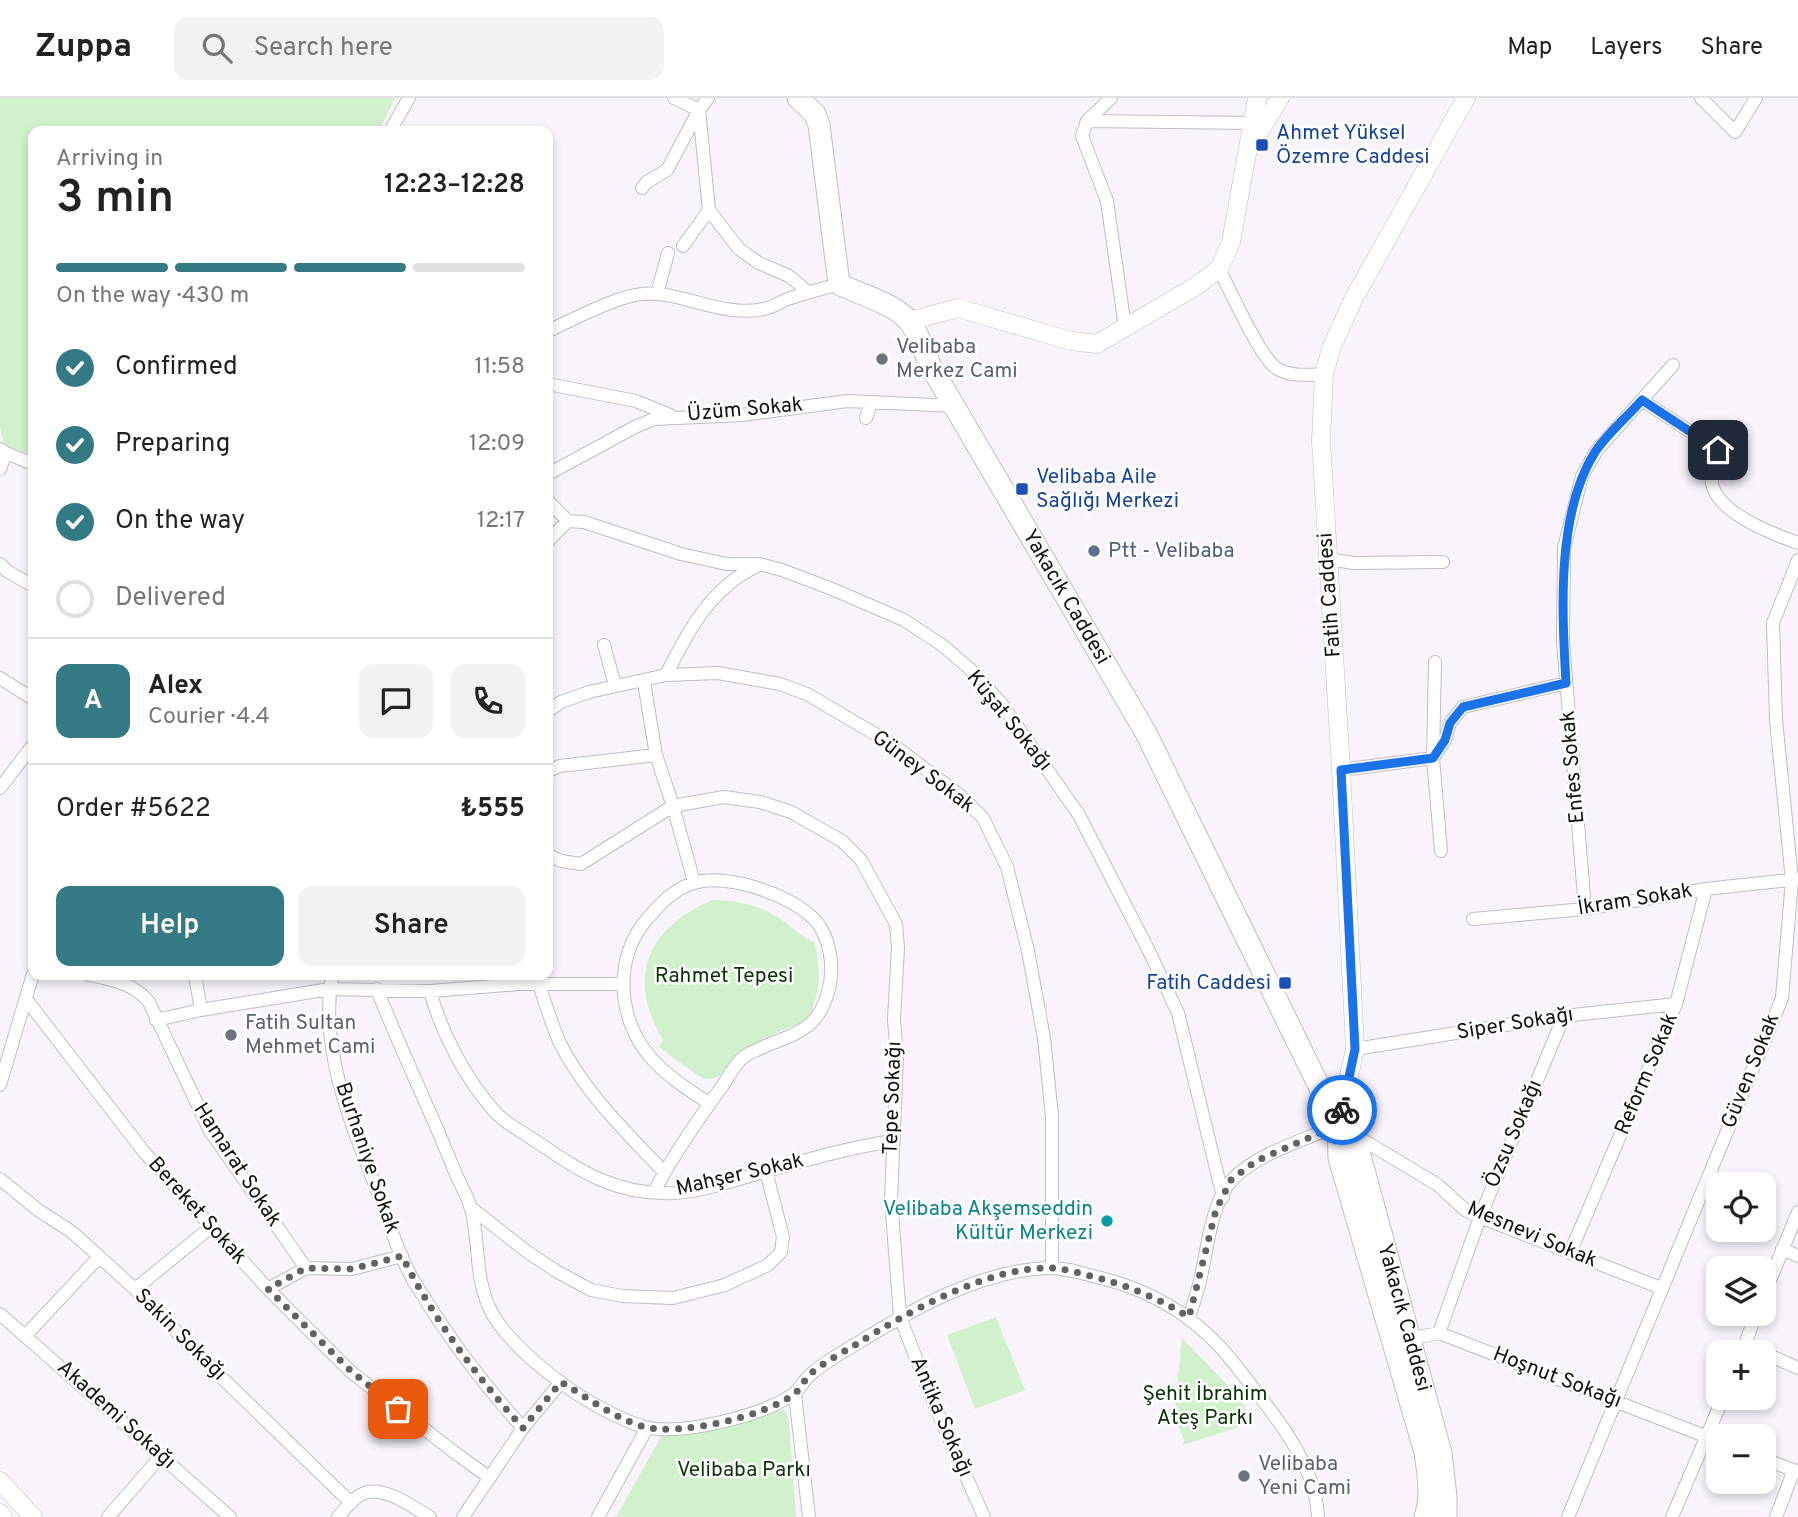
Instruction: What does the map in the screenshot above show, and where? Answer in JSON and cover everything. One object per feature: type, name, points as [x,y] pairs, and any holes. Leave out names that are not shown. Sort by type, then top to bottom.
[{"type":"main road","points":[[798,98],[815,114],[819,125],[839,285],[890,305],[910,321]]},
{"type":"main road","name":"Yakacık Caddesi","points":[[910,321],[930,365],[1146,733],[1338,1125],[1359,1152],[1425,1452],[1429,1478],[1429,1505],[1425,1517]]},
{"type":"main road","name":"Yakacık Caddesi","points":[[1401,1341],[1444,1466],[1446,1517]]},
{"type":"street","points":[[393,126],[409,98]]},
{"type":"street","points":[[674,98],[699,110]]},
{"type":"street","points":[[642,188],[667,170],[708,98]]},
{"type":"street","points":[[1111,98],[1087,121],[1082,136],[1107,201],[1125,327]]},
{"type":"street","points":[[910,321],[958,308],[1071,341],[1097,344],[1196,286],[1219,269],[1231,242],[1257,98]]},
{"type":"street","points":[[1250,146],[1280,98]]},
{"type":"street","name":"Fatih Caddesi","points":[[1338,1125],[1355,1049],[1321,441],[1324,374],[1332,346],[1355,296],[1466,98]]},
{"type":"street","points":[[1701,98],[1735,132],[1756,98]]},
{"type":"street","points":[[699,110],[709,211],[739,249],[760,263],[789,276],[808,292]]},
{"type":"street","points":[[1087,121],[1254,123]]},
{"type":"street","points":[[683,246],[709,211]]},
{"type":"street","points":[[657,294],[668,253]]},
{"type":"street","points":[[1219,269],[1263,354],[1278,369],[1295,375],[1324,374]]},
{"type":"street","points":[[553,329],[641,293],[739,311],[764,309],[808,292],[839,285]]},
{"type":"street","name":"Enfes Sokak","points":[[1585,909],[1563,642],[1564,548],[1583,476],[1597,450],[1674,365]]},
{"type":"street","points":[[553,385],[636,401],[674,416]]},
{"type":"street","points":[[1642,400],[1718,450],[1712,483],[1721,498],[1744,519],[1798,543]]},
{"type":"street","name":"Üzüm Sokak","points":[[553,471],[654,419],[742,415],[847,401],[955,406]]},
{"type":"street","points":[[866,418],[872,404]]},
{"type":"street","points":[[0,469],[3,451],[28,462]]},
{"type":"street","points":[[553,506],[568,521],[553,536]]},
{"type":"street","name":"Küşat Sokağı","points":[[568,521],[601,526],[681,554],[727,564],[759,564],[782,570],[904,620],[942,645],[970,670],[1001,703],[1079,815],[1149,951],[1178,1013],[1223,1197]]},
{"type":"street","points":[[1328,559],[1354,563],[1443,562]]},
{"type":"street","name":"Güven Sokak","points":[[1568,1517],[1782,998],[1795,879],[1776,720],[1773,623],[1798,560]]},
{"type":"street","points":[[0,564],[28,583]]},
{"type":"street","points":[[666,675],[691,626],[730,582],[759,564]]},
{"type":"street","points":[[604,645],[615,685]]},
{"type":"street","points":[[1435,662],[1433,758],[1441,851]]},
{"type":"street","name":"Güney Sokak","points":[[553,708],[561,702],[615,685],[644,682],[666,675],[718,673],[780,684],[807,694],[892,744],[961,796],[983,818],[1007,867],[1028,951],[1044,1038],[1052,1115],[1052,1268]]},
{"type":"street","points":[[0,678],[28,696]]},
{"type":"street","points":[[644,682],[656,755],[694,882]]},
{"type":"street","points":[[1341,770],[1433,758],[1445,740],[1450,723],[1463,707],[1566,683]]},
{"type":"street","points":[[553,769],[656,755]]},
{"type":"street","points":[[0,787],[28,756]]},
{"type":"street","name":"Tepe Sokağı","points":[[673,806],[724,796],[760,802],[791,812],[842,841],[861,860],[896,924],[898,948],[894,1019],[897,1056],[892,1140],[892,1223],[900,1317]]},
{"type":"street","points":[[553,857],[581,864],[673,806]]},
{"type":"street","name":"İkram Sokak","points":[[1473,919],[1585,909],[1706,889],[1795,879]]},
{"type":"street","points":[[654,1192],[664,1172],[744,1056],[810,1026],[822,1011],[825,1000],[831,965],[826,939],[813,918],[785,900],[757,888],[724,880],[694,882],[666,899],[632,939],[622,984],[635,1033],[650,1056],[668,1075],[710,1104]]},
{"type":"street","name":"Reform Sokak","points":[[1570,1252],[1676,1004],[1706,889]]},
{"type":"street","points":[[0,1084],[31,980]]},
{"type":"street","name":"Hamarat Sokak","points":[[111,980],[135,989],[149,1002],[210,1131],[306,1268]]},
{"type":"street","points":[[196,980],[201,1010]]},
{"type":"street","name":"Burhaniye Sokak","points":[[331,980],[330,1028],[336,1068],[353,1129],[402,1256],[417,1287],[459,1348],[523,1428]]},
{"type":"street","points":[[400,989],[401,980]]},
{"type":"street","points":[[156,1020],[329,989],[430,991],[512,980]]},
{"type":"street","points":[[523,980],[538,984],[622,984]]},
{"type":"street","points":[[538,984],[560,1042],[578,1073],[611,1115],[664,1172]]},
{"type":"street","points":[[377,989],[395,1037],[433,1116],[470,1207],[479,1274],[490,1310],[512,1340],[561,1382],[603,1408],[647,1427],[686,1428],[717,1423],[771,1406],[795,1394],[810,1374],[900,1317],[986,1280],[1016,1271],[1052,1268],[1122,1283],[1161,1300],[1189,1317],[1225,1351],[1269,1408],[1309,1476],[1317,1500],[1318,1517]]},
{"type":"street","name":"Mahşer Sokak","points":[[430,991],[437,1017],[457,1056],[497,1115],[611,1186],[634,1192],[676,1193],[856,1146],[892,1140]]},
{"type":"street","name":"Bereket Sokak","points":[[26,999],[144,1152],[268,1289],[351,1371],[490,1478]]},
{"type":"street","name":"Siper Sokağı","points":[[1355,1049],[1564,1016],[1676,1004]]},
{"type":"street","name":"Özsu Sokağı","points":[[1439,1333],[1480,1217],[1564,1016]]},
{"type":"street","points":[[1189,1317],[1216,1210],[1231,1180],[1256,1161],[1338,1125]]},
{"type":"street","name":"Mesnevi Sokak","points":[[1338,1125],[1438,1185],[1465,1210],[1661,1289]]},
{"type":"street","points":[[470,1207],[526,1251],[591,1290],[622,1296],[673,1298],[725,1285],[768,1265],[781,1252],[783,1237],[766,1171]]},
{"type":"street","name":"Sakin Sokağı","points":[[0,1178],[38,1210],[72,1232],[135,1289],[351,1503]]},
{"type":"street","points":[[1776,1264],[1798,1212]]},
{"type":"street","points":[[135,1289],[211,1227]]},
{"type":"street","points":[[1782,1249],[1798,1255]]},
{"type":"street","points":[[268,1289],[306,1268],[352,1269],[402,1256]]},
{"type":"street","points":[[26,1335],[99,1257]]},
{"type":"street","name":"Akademi Sokağı","points":[[0,1314],[230,1517]]},
{"type":"street","name":"Antika Sokağı","points":[[900,1317],[932,1399],[984,1517]]},
{"type":"street","points":[[1401,1341],[1439,1333]]},
{"type":"street","name":"Hoşnut Sokağı","points":[[1439,1333],[1706,1436]]},
{"type":"street","points":[[1776,1359],[1798,1368]]},
{"type":"street","points":[[463,1517],[523,1428],[561,1382]]},
{"type":"street","points":[[795,1394],[809,1517]]},
{"type":"street","points":[[598,1517],[647,1427]]},
{"type":"street","points":[[1672,1517],[1706,1452]]},
{"type":"street","points":[[108,1517],[162,1455]]},
{"type":"street","points":[[1776,1464],[1796,1471],[1776,1517]]},
{"type":"street","points":[[0,1481],[33,1517]]},
{"type":"street","points":[[338,1517],[351,1503],[368,1492],[399,1500],[430,1517]]},
{"type":"green space","points":[[0,98],[395,98],[381,126],[28,126],[28,453],[4,445],[0,428]]},
{"type":"green space","name":"Rahmet Tepesi","points":[[713,900],[732,901],[766,911],[814,942],[818,981],[808,1019],[754,1044],[727,1071],[707,1079],[694,1073],[659,1047],[663,1040],[646,996],[645,976],[649,957],[658,940],[690,911]]},
{"type":"green space","points":[[996,1317],[1025,1390],[975,1409],[947,1335]]},
{"type":"green space","name":"Şehit İbrahim Ateş Parkı","points":[[1182,1338],[1238,1396],[1254,1422],[1183,1445],[1184,1439],[1174,1416]]},
{"type":"green space","name":"Velibaba Parkı","points":[[782,1409],[789,1422],[796,1517],[616,1517],[662,1435],[695,1434],[753,1420]]},
{"type":"way so far","points":[[398,1409],[351,1371],[268,1289],[306,1268],[352,1269],[402,1256],[417,1287],[452,1338],[505,1409],[523,1428],[561,1382],[622,1418],[647,1427],[686,1428],[717,1423],[771,1406],[795,1394],[810,1374],[900,1317],[986,1280],[1016,1271],[1052,1268],[1122,1283],[1161,1300],[1189,1317],[1216,1210],[1231,1180],[1256,1161],[1338,1125],[1342,1110]]},
{"type":"place","name":"Ahmet Yüksel Özemre Caddesi","points":[[1262,145]]},
{"type":"place","name":"Velibaba Merkez Cami","points":[[882,359]]},
{"type":"place","name":"Velibaba Aile Sağlığı Merkezi","points":[[1022,489]]},
{"type":"place","name":"Ptt - Velibaba","points":[[1094,551]]},
{"type":"place","name":"Fati̇h Caddesi̇","points":[[1285,983]]},
{"type":"place","name":"Fatih Sultan Mehmet Cami","points":[[231,1035]]},
{"type":"place","name":"Velibaba Akşemseddin Kültür Merkezi","points":[[1107,1221]]},
{"type":"place","name":"Velibaba Yeni Cami","points":[[1244,1476]]},
{"type":"route","points":[[1342,1110],[1355,1049],[1341,770],[1433,758],[1445,740],[1450,723],[1463,707],[1566,683],[1563,642],[1564,548],[1583,476],[1597,450],[1642,400],[1718,450]]}]
